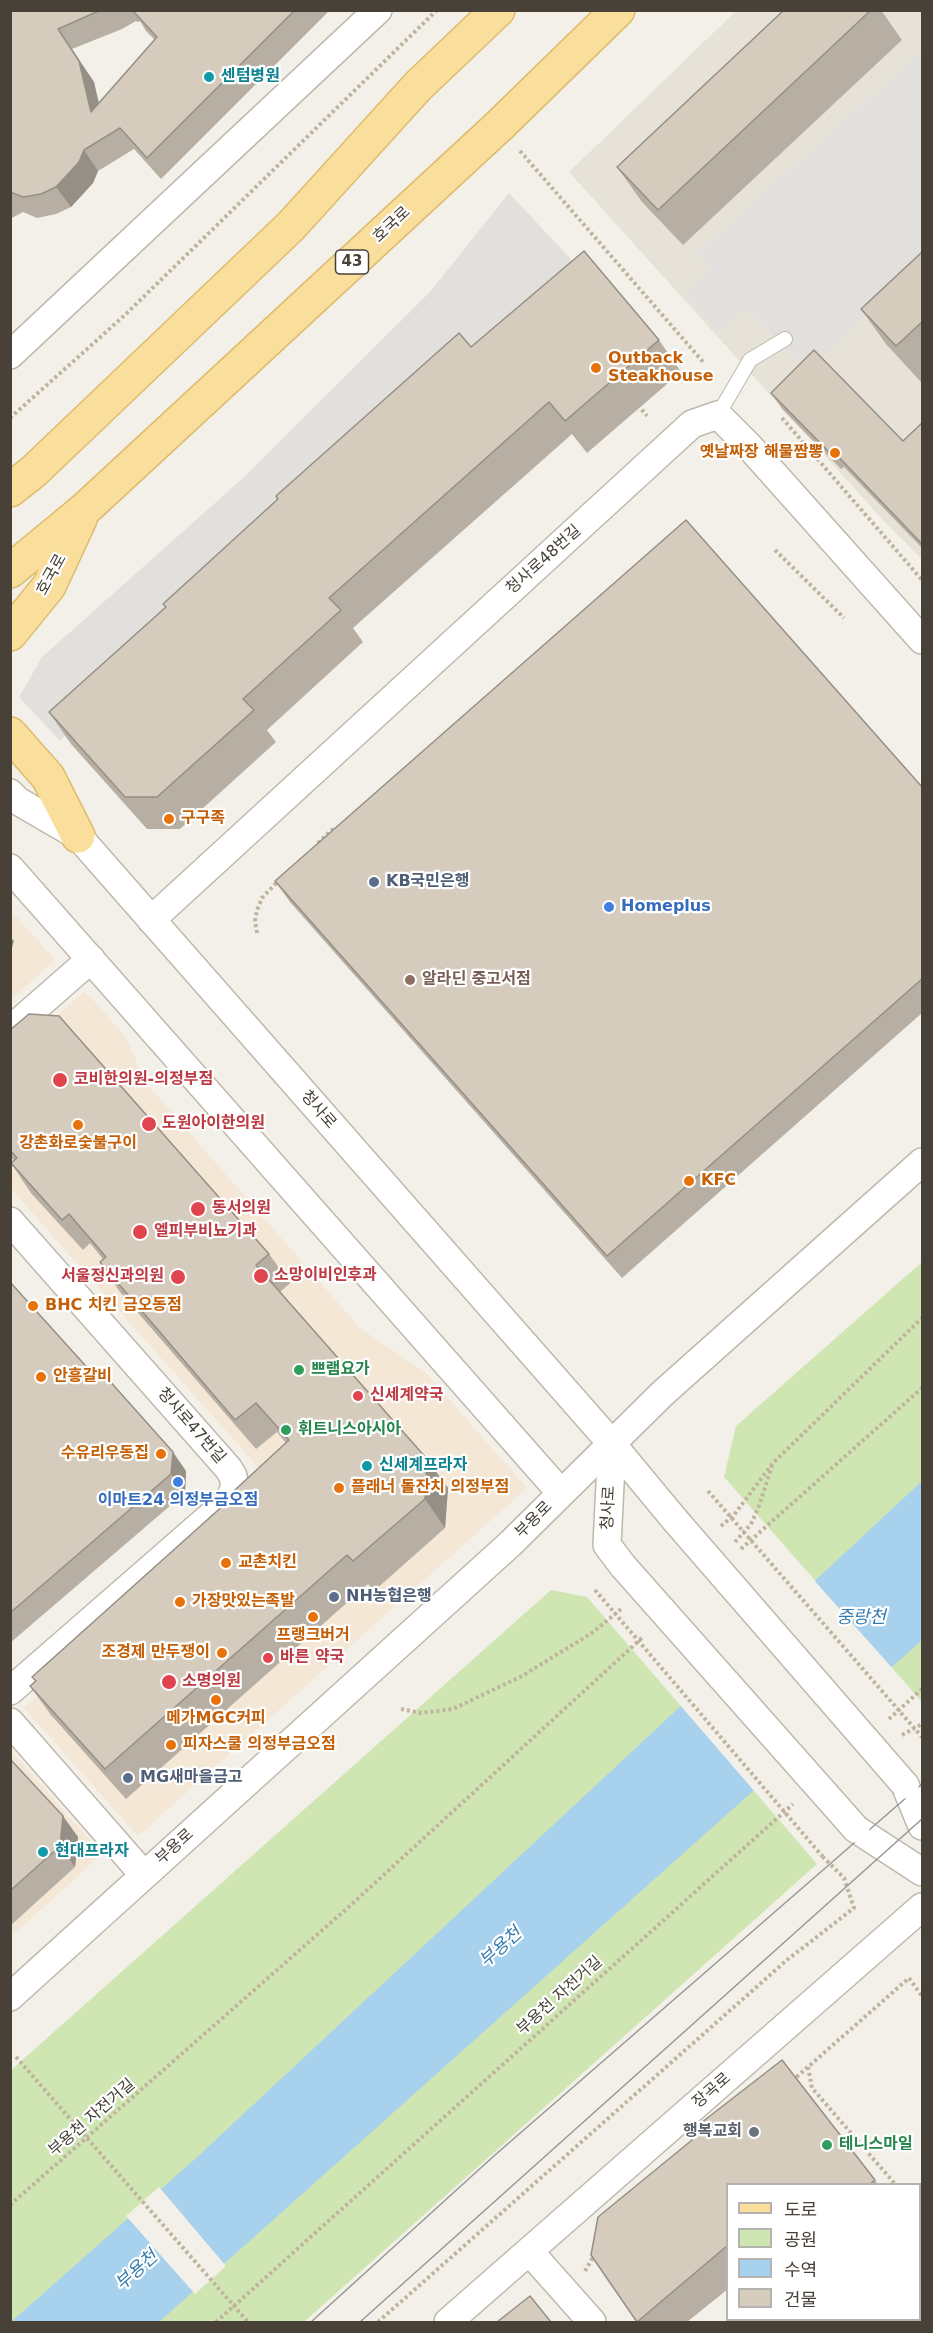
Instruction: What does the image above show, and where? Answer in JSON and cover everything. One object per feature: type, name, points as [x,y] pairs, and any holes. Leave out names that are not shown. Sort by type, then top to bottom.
[{"type":"main road","points":[[10,490],[33,472],[291,226],[418,86],[498,10]]},
{"type":"main road","name":"호국로","points":[[10,571],[84,510],[500,126],[618,10]]},
{"type":"main road","name":"호국로","points":[[10,634],[49,586],[84,510]]},
{"type":"main road","points":[[10,734],[48,777],[78,836]]},
{"type":"street","points":[[10,355],[378,10]]},
{"type":"street","points":[[718,415],[748,445],[922,640]]},
{"type":"street","name":"청사로48번길","points":[[151,920],[692,424],[718,415]]},
{"type":"street","name":"청사로","points":[[10,793],[18,801],[78,836],[612,1444],[905,1785],[922,1826]]},
{"type":"street","points":[[10,867],[561,1493]]},
{"type":"street","points":[[10,1030],[91,959]]},
{"type":"street","name":"부용로","points":[[10,1997],[510,1544],[663,1393],[922,1162]]},
{"type":"street","name":"청사로47번길","points":[[10,1221],[228,1468],[233,1476],[235,1488],[228,1501],[10,1691]]},
{"type":"street","name":"청사로","points":[[612,1444],[607,1545],[856,1830],[922,1872]]},
{"type":"street","name":"부용로","points":[[10,1722],[144,1875]]},
{"type":"street","name":"장곡로","points":[[448,2322],[922,1907]]},
{"type":"street","points":[[529,2251],[592,2322]]},
{"type":"lane","points":[[718,415],[750,360],[784,339]]},
{"type":"path","points":[[10,418],[126,314],[436,10]]},
{"type":"path","points":[[518,148],[704,363]]},
{"type":"path","points":[[634,401],[647,416]]},
{"type":"path","points":[[782,418],[922,580]]},
{"type":"path","points":[[775,550],[844,618]]},
{"type":"path","points":[[311,850],[335,827]]},
{"type":"path","points":[[257,933],[255,921],[262,898],[286,873]]},
{"type":"path","points":[[717,1530],[735,1515],[773,1463],[922,1318]]},
{"type":"path","points":[[708,1491],[922,1737]]},
{"type":"path","points":[[378,2322],[787,1960],[854,1908],[844,1878],[823,1857],[595,1590]]},
{"type":"path","points":[[401,1709],[421,1713],[453,1709],[522,1676],[592,1633],[628,1603]]},
{"type":"path","points":[[888,1720],[922,1689]]},
{"type":"path","name":"부용천 자전거길","points":[[10,2205],[352,1904],[563,1710]]},
{"type":"path","name":"부용천 자전거길","points":[[216,2322],[801,1797]]},
{"type":"path","points":[[790,2082],[909,1978],[922,1996]]},
{"type":"path","points":[[16,2057],[248,2322]]},
{"type":"path","points":[[808,2066],[812,2088],[894,2183]]},
{"type":"path","points":[[581,2278],[595,2253]]},
{"type":"shaded area","points":[[736,11],[922,11],[922,559],[882,519],[569,172]]},
{"type":"shaded area","points":[[922,51],[922,261],[808,369],[748,309],[719,332],[685,293],[711,272],[696,254]]},
{"type":"shaded area","points":[[509,193],[584,273],[495,338],[60,741],[19,697],[42,657],[242,479],[430,292]]},
{"type":"shaded area","points":[[10,909],[55,960],[11,1000],[10,1000]]},
{"type":"shaded area","points":[[85,991],[126,1037],[145,1082],[360,1328],[425,1372],[527,1488],[138,1836],[24,1708],[274,1485],[11,1189],[10,1057]]},
{"type":"shaded area","name":"현대프라자","points":[[10,1749],[102,1854],[11,1937],[10,1937]]},
{"type":"green space","points":[[922,1262],[922,1702],[724,1477],[736,1426]]},
{"type":"green space","points":[[551,1590],[587,1597],[817,1864],[304,2322],[11,2322],[10,2071]]},
{"type":"water","name":"중랑천","points":[[922,1481],[922,1640],[159,2322],[11,2322],[194,2160]]},
{"type":"pier","points":[[813,1579],[894,1670],[756,1793],[679,1704]]},
{"type":"pier","points":[[159,2187],[226,2266],[195,2294],[126,2216]]},
{"type":"building","points":[[10,10],[101,10],[58,29],[79,61],[91,112],[157,37],[132,10],[295,10],[147,158],[120,128],[84,150],[79,162],[56,187],[41,194],[23,197],[10,192]]},
{"type":"building","points":[[784,10],[871,10],[658,210],[617,167]]},
{"type":"building","points":[[584,251],[659,340],[565,421],[549,402],[329,598],[341,610],[243,699],[254,710],[157,797],[125,797],[49,712],[166,607],[163,604],[278,499],[276,496],[459,333],[471,347]]},
{"type":"building","points":[[922,252],[922,322],[896,346],[861,309]]},
{"type":"building","points":[[814,350],[903,441],[922,423],[922,544],[832,450],[829,452],[771,393]]},
{"type":"building","name":"Homeplus","points":[[686,520],[922,787],[922,979],[607,1256],[275,881]]},
{"type":"building","points":[[29,1014],[59,1016],[269,1254],[256,1265],[427,1459],[425,1499],[353,1561],[347,1555],[105,1769],[30,1686],[36,1681],[32,1677],[226,1503],[224,1500],[289,1440],[256,1403],[235,1420],[100,1262],[106,1257],[69,1214],[62,1220],[11,1163],[17,1158],[10,1150],[10,1030]]},
{"type":"building","points":[[10,1282],[93,1374],[99,1369],[173,1452],[171,1474],[10,1613]]},
{"type":"building","name":"현대프라자","points":[[10,1759],[63,1816],[60,1846],[10,1891]]},
{"type":"building","points":[[782,2060],[875,2180],[871,2183],[726,2183],[726,2247],[637,2322],[591,2255],[598,2217],[692,2140],[688,2133]]},
{"type":"building","points":[[921,2264],[922,2266],[922,2322],[790,2322],[921,2321]]},
{"type":"building","points":[[530,2296],[551,2322],[497,2322]]},
{"type":"tram line","points":[[311,2322],[495,2155],[922,1784]]},
{"type":"tram line","points":[[360,2322],[922,1819]]},
{"type":"place","name":"센텀병원","points":[[209,77]]},
{"type":"place","name":"Outback Steakhouse","points":[[596,368]]},
{"type":"place","name":"옛날짜장 해물짬뽕","points":[[835,453]]},
{"type":"place","name":"구구족","points":[[169,819]]},
{"type":"place","name":"KB국민은행","points":[[374,882]]},
{"type":"place","name":"Homeplus","points":[[609,907]]},
{"type":"place","name":"알라딘 중고서점","points":[[410,980]]},
{"type":"place","name":"코비한의원-의정부점","points":[[60,1080]]},
{"type":"place","name":"도원아이한의원","points":[[149,1124]]},
{"type":"place","name":"강촌화로숯불구이","points":[[78,1125]]},
{"type":"place","name":"KFC","points":[[689,1181]]},
{"type":"place","name":"동서의원","points":[[198,1209]]},
{"type":"place","name":"엘피부비뇨기과","points":[[140,1232]]},
{"type":"place","name":"소망이비인후과","points":[[261,1276]]},
{"type":"place","name":"서울정신과의원","points":[[178,1277]]},
{"type":"place","name":"BHC 치킨 금오동점","points":[[33,1306]]},
{"type":"place","name":"쁘램요가","points":[[299,1370]]},
{"type":"place","name":"안흥갈비","points":[[41,1377]]},
{"type":"place","name":"신세계약국","points":[[358,1396]]},
{"type":"place","name":"휘트니스아시아","points":[[286,1430]]},
{"type":"place","name":"수유리우동집","points":[[161,1454]]},
{"type":"place","name":"신세계프라자","points":[[367,1466]]},
{"type":"place","name":"이마트24 의정부금오점","points":[[178,1482]]},
{"type":"place","name":"플래너 돌잔치 의정부점","points":[[339,1488]]},
{"type":"place","name":"교촌치킨","points":[[226,1563]]},
{"type":"place","name":"NH농협은행","points":[[334,1597]]},
{"type":"place","name":"가장맛있는족발","points":[[180,1602]]},
{"type":"place","name":"프랭크버거","points":[[313,1617]]},
{"type":"place","name":"조경제 만두쟁이","points":[[222,1653]]},
{"type":"place","name":"바른 약국","points":[[268,1658]]},
{"type":"place","name":"소명의원","points":[[169,1682]]},
{"type":"place","name":"메가MGC커피","points":[[216,1700]]},
{"type":"place","name":"피자스쿨 의정부금오점","points":[[171,1745]]},
{"type":"place","name":"MG새마을금고","points":[[128,1778]]},
{"type":"place","name":"현대프라자","points":[[43,1852]]},
{"type":"place","name":"행복교회","points":[[754,2132]]},
{"type":"place","name":"테니스마일","points":[[827,2145]]},
{"type":"water label","name":"부용천","points":[[501,1948]]},
{"type":"water label","name":"부용천","points":[[137,2271]]}]
